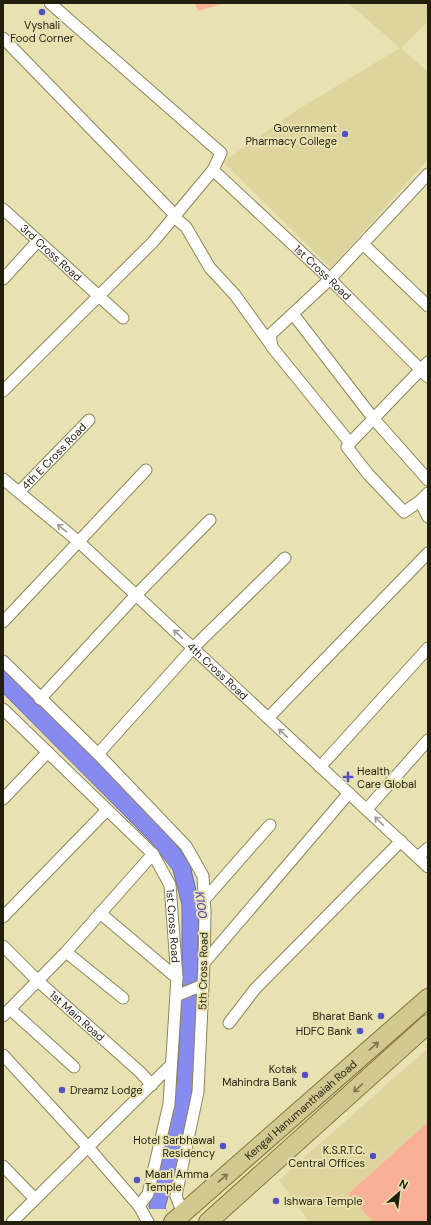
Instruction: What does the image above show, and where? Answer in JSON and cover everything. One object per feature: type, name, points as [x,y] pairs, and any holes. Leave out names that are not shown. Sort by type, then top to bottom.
[{"type":"main road","name":"Kengal Hanumanthaiah Road","points":[[178,1217],[428,998]]},
{"type":"main road","name":"Kengal Hanumanthaiah Road","points":[[208,1222],[428,1024]]},
{"type":"street","points":[[3,391],[100,296],[175,216],[213,170],[221,153],[50,3]]},
{"type":"street","points":[[3,38],[186,227],[210,268],[235,295],[272,347],[350,443]]},
{"type":"street","name":"1st Cross Road","points":[[213,170],[426,370]]},
{"type":"street","points":[[272,347],[270,335],[330,279],[428,174]]},
{"type":"street","name":"3rd Cross Road","points":[[3,209],[123,318]]},
{"type":"street","points":[[3,279],[38,241]]},
{"type":"street","points":[[364,244],[428,306]]},
{"type":"street","points":[[293,314],[373,418],[428,480]]},
{"type":"street","points":[[426,370],[373,418],[347,447],[404,512],[424,497],[428,516]]},
{"type":"street","name":"4th E Cross Road","points":[[19,492],[89,420]]},
{"type":"street","points":[[3,622],[146,470]]},
{"type":"street","name":"4th Cross Road","points":[[3,479],[79,542],[320,767],[419,856],[428,867]]},
{"type":"street","points":[[40,699],[136,595],[210,520]]},
{"type":"street","points":[[268,718],[428,552]]},
{"type":"street","points":[[98,754],[193,648],[285,558]]},
{"type":"street","points":[[320,767],[428,648]]},
{"type":"street","name":"5th Cross Road","points":[[3,661],[40,699],[98,754],[186,846],[203,876],[204,963],[201,986],[198,1092],[176,1196],[178,1217]]},
{"type":"street","name":"1st Cross Road","points":[[3,709],[152,854],[170,885],[178,995],[171,1065],[169,1104],[148,1194],[139,1206]]},
{"type":"street","points":[[367,809],[428,740]]},
{"type":"street","points":[[3,799],[48,752]]},
{"type":"street","points":[[204,963],[349,793]]},
{"type":"street","points":[[3,917],[107,810]]},
{"type":"street","points":[[204,900],[270,825]]},
{"type":"street","points":[[230,1023],[255,989],[401,841]]},
{"type":"street","points":[[419,856],[428,848]]},
{"type":"street","points":[[74,1067],[7,1013],[66,952],[152,854]]},
{"type":"street","points":[[100,913],[177,978]]},
{"type":"street","name":"1st Main Road","points":[[3,946],[38,981],[140,1072],[152,1085]]},
{"type":"street","points":[[66,952],[123,998]]},
{"type":"street","points":[[178,995],[201,986]]},
{"type":"street","points":[[4,1058],[87,1146],[139,1206],[148,1222]]},
{"type":"street","points":[[12,1222],[87,1146],[152,1085],[171,1065]]},
{"type":"street","points":[[3,1166],[35,1199]]},
{"type":"shaded area","points":[[195,3],[220,3],[221,4],[198,11]]},
{"type":"shaded area","name":"Government Pharmacy College","points":[[348,3],[428,3],[428,21],[401,48],[428,72],[428,159],[331,268],[223,162],[297,110],[400,48]]},
{"type":"shaded area","points":[[428,1048],[428,1222],[309,1222],[279,1180]]},
{"type":"shaded area","points":[[426,1124],[428,1126],[428,1222],[373,1222],[348,1194]]},
{"type":"water","name":"K100","points":[[3,666],[170,835],[190,865],[199,903],[195,1078],[176,1170],[165,1207],[170,1222],[154,1222],[149,1206],[160,1166],[177,1080],[182,990],[182,905],[173,870],[151,842],[3,693]]},
{"type":"pier","points":[[148,1209],[166,1209],[171,1222],[153,1222]]},
{"type":"place","name":"Vyshali Food Corner","points":[[42,12]]},
{"type":"place","name":"Government Pharmacy College","points":[[345,134]]},
{"type":"place","name":"Health Care Global","points":[[348,777]]},
{"type":"place","name":"Bharat Bank","points":[[381,1016]]},
{"type":"place","name":"HDFC Bank","points":[[360,1031]]},
{"type":"place","name":"Kotak Mahindra Bank","points":[[305,1075]]},
{"type":"place","name":"Dreamz Lodge","points":[[62,1090]]},
{"type":"place","name":"Hotel Sarbhawal Residency","points":[[223,1146]]},
{"type":"place","name":"K.S.R.T.C. Central Offices","points":[[373,1156]]},
{"type":"place","name":"Maari Amma Temple","points":[[137,1180]]},
{"type":"place","name":"Ishwara Temple","points":[[276,1201]]}]
